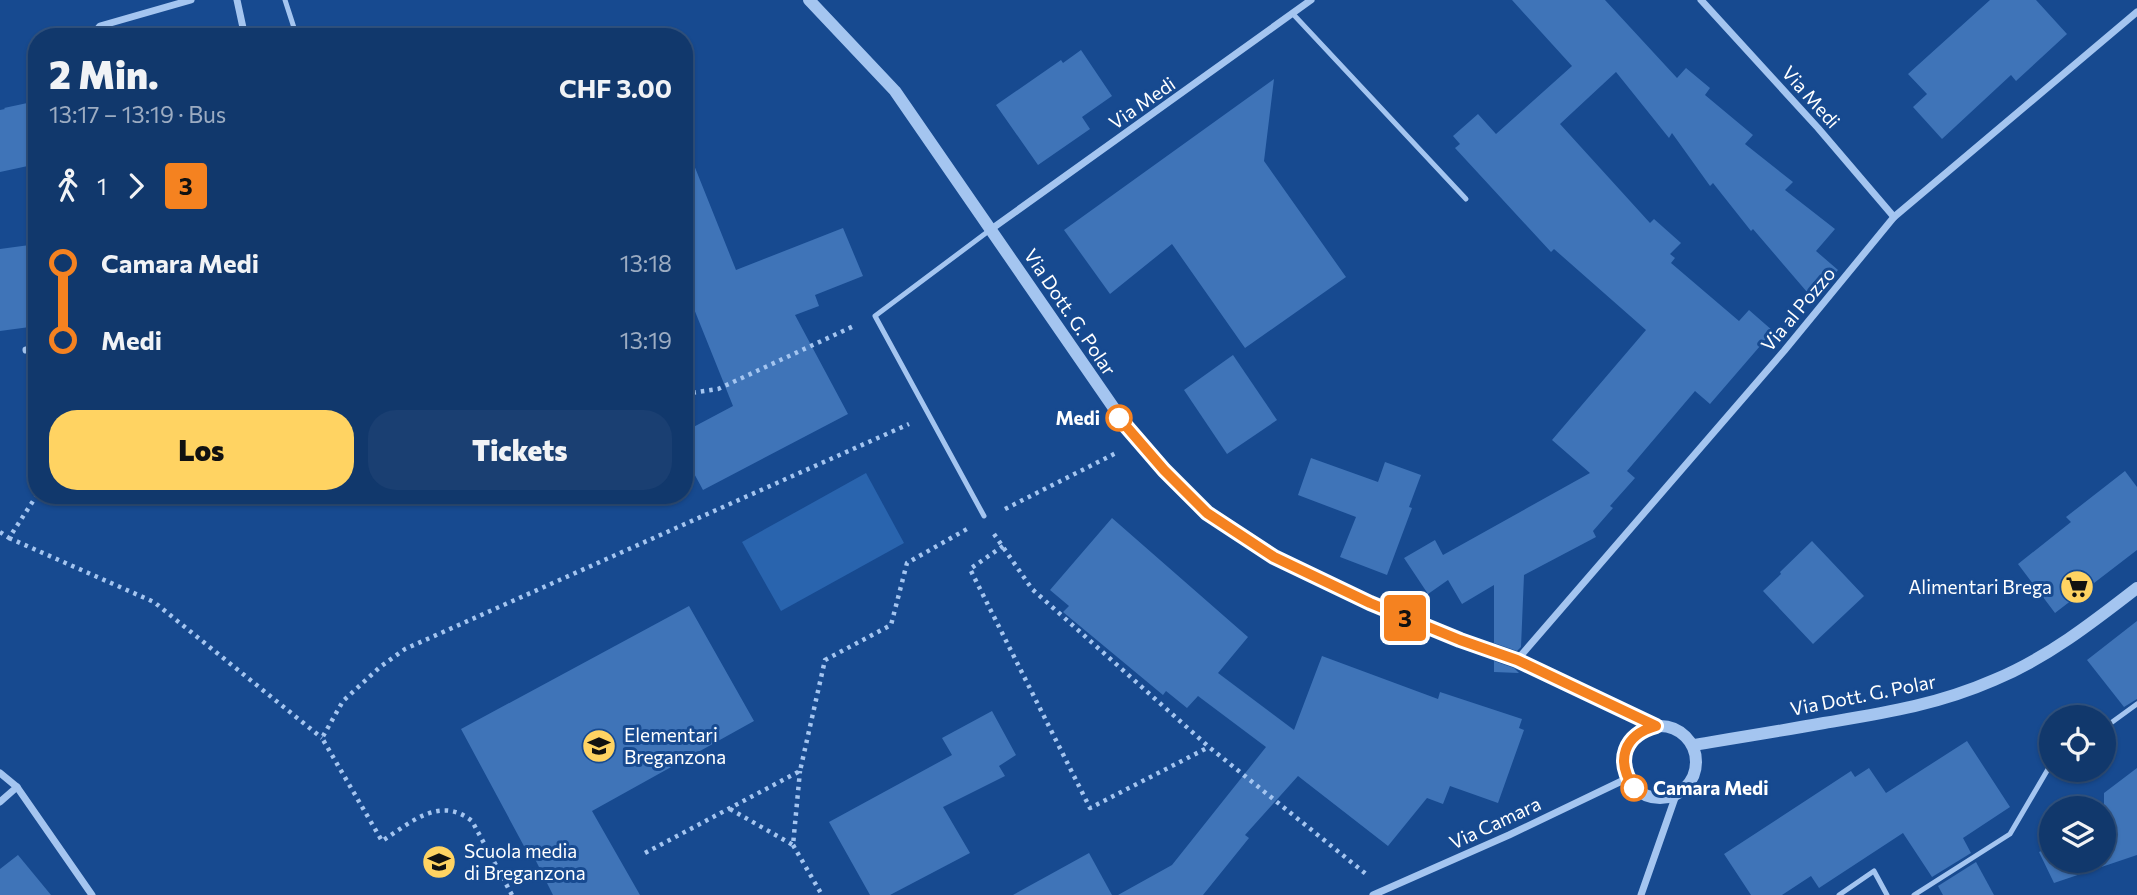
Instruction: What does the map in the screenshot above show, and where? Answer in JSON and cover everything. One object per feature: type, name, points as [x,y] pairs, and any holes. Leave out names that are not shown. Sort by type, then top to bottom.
[{"type":"street","points":[[98,28],[191,0]]},
{"type":"street","points":[[237,0],[243,28]]},
{"type":"street","name":"Via Dott. G. Polar","points":[[808,0],[895,91],[1095,383],[1139,441],[1207,513],[1274,557],[1370,603],[1517,660],[1656,726]]},
{"type":"street","name":"Via Medi","points":[[990,230],[1311,0]]},
{"type":"street","name":"Via Medi","points":[[1705,1],[1894,217]]},
{"type":"street","name":"Via al Pozzo","points":[[1517,660],[1784,351],[1894,217],[2137,12]]},
{"type":"street","name":"Via Dott. G. Polar","points":[[1693,745],[1908,709],[1953,696],[1996,680],[2037,659],[2079,633],[2137,588]]},
{"type":"street","points":[[1656,726],[1677,730],[1693,745],[1696,768],[1693,779],[1686,788],[1676,795],[1654,798],[1634,788],[1624,767],[1624,756],[1635,736],[1656,726]]},
{"type":"street","points":[[0,772],[18,787],[92,895]]},
{"type":"street","name":"Via Camara","points":[[1373,895],[1509,835],[1628,778]]},
{"type":"street","points":[[0,802],[18,787]]},
{"type":"street","points":[[1641,895],[1676,795]]},
{"type":"lane","points":[[285,0],[295,28]]},
{"type":"lane","points":[[1293,14],[1466,199]]},
{"type":"lane","points":[[983,518],[876,316],[990,230]]},
{"type":"lane","points":[[2116,719],[2137,704]]},
{"type":"lane","points":[[1913,895],[2010,834],[2040,782]]},
{"type":"lane","points":[[1839,895],[1874,871],[1887,895]]},
{"type":"path","points":[[693,393],[718,389],[876,316]]},
{"type":"path","points":[[322,738],[343,701],[380,667],[405,649],[929,415]]},
{"type":"path","points":[[793,845],[800,771],[825,660],[891,625],[906,563],[983,518],[1139,441]]},
{"type":"path","points":[[9,538],[31,504]]},
{"type":"path","points":[[983,518],[1032,589],[1209,747],[1385,890]]},
{"type":"path","points":[[0,532],[154,602],[322,738],[382,841],[423,815],[452,809],[463,813],[472,821],[512,895]]},
{"type":"path","points":[[1003,546],[970,569],[1090,808],[1209,747]]},
{"type":"path","points":[[645,853],[800,771]]},
{"type":"path","points":[[729,808],[793,845],[822,895]]},
{"type":"shaded area","points":[[866,473],[904,543],[781,611],[742,542]]},
{"type":"building","points":[[1512,0],[1605,0],[1677,78],[1686,68],[1710,88],[1705,95],[1753,135],[1745,144],[1793,182],[1785,190],[1835,229],[1816,251],[1838,270],[1816,296],[1809,290],[1807,292],[1753,229],[1751,231],[1713,183],[1710,186],[1672,133],[1669,138],[1616,72],[1560,124],[1650,223],[1654,219],[1681,243],[1670,254],[1675,258],[1671,263],[1739,321],[1749,310],[1773,331],[1710,404],[1695,391],[1627,471],[1635,478],[1610,506],[1613,508],[1593,531],[1596,537],[1524,575],[1521,647],[1517,651],[1494,643],[1494,585],[1462,604],[1448,580],[1428,594],[1404,558],[1435,540],[1443,555],[1590,473],[1552,440],[1646,330],[1554,249],[1551,252],[1455,148],[1460,144],[1453,136],[1478,114],[1496,134],[1572,66]]},
{"type":"building","points":[[1990,0],[2036,0],[2067,34],[2016,81],[2011,75],[1942,139],[1913,107],[1927,94],[1908,74]]},
{"type":"building","points":[[1081,50],[1112,96],[1082,117],[1090,129],[1038,165],[996,105],[1061,60],[1063,63]]},
{"type":"building","points":[[1274,79],[1264,161],[1346,277],[1245,348],[1172,244],[1110,294],[1064,230]]},
{"type":"building","points":[[28,103],[28,166],[0,172],[0,110]]},
{"type":"building","points":[[693,162],[736,270],[843,228],[863,276],[815,295],[819,306],[795,315],[848,414],[703,490],[693,472],[693,427],[733,406],[693,306]]},
{"type":"building","points":[[28,245],[28,327],[0,331],[0,249]]},
{"type":"building","points":[[1233,355],[1277,420],[1227,454],[1184,390]]},
{"type":"building","points":[[1311,458],[1378,482],[1385,462],[1421,475],[1409,507],[1412,508],[1387,575],[1340,557],[1356,517],[1298,495]]},
{"type":"building","points":[[2125,471],[2137,487],[2137,550],[2055,613],[2018,564],[2071,522],[2066,517]]},
{"type":"building","points":[[1112,518],[1248,637],[1218,673],[1294,730],[1322,656],[1438,699],[1440,692],[1522,719],[1519,728],[1524,730],[1498,803],[1450,786],[1443,804],[1427,798],[1388,846],[1298,776],[1245,835],[1249,838],[1203,895],[1118,895],[1172,865],[1266,747],[1198,696],[1187,708],[1166,691],[1163,695],[1063,612],[1069,606],[1050,590]]},
{"type":"building","points":[[1812,541],[1864,596],[1813,644],[1763,591]]},
{"type":"building","points":[[689,606],[754,721],[592,811],[640,895],[553,895],[529,847],[525,848],[461,729]]},
{"type":"building","points":[[2137,621],[2137,699],[2124,707],[2087,660]]},
{"type":"building","points":[[1494,661],[1514,668],[1519,673],[1494,672]]},
{"type":"building","points":[[992,711],[1016,755],[999,766],[1005,776],[943,807],[970,853],[890,895],[870,895],[829,822],[952,755],[942,738]]},
{"type":"building","points":[[1967,741],[2010,807],[1963,838],[1971,853],[1932,877],[1903,833],[1819,888],[1811,876],[1782,895],[1751,895],[1724,854],[1851,771],[1855,777],[1869,768],[1886,793]]},
{"type":"building","points":[[2137,768],[2137,855],[2116,862],[2116,796],[2104,796],[2104,793]]},
{"type":"building","points":[[1089,853],[1112,895],[1013,895]]},
{"type":"building","points":[[18,855],[51,895],[0,895],[0,869]]},
{"type":"building","points":[[1976,862],[1994,895],[1943,895],[1938,886]]},
{"type":"building","points":[[2049,873],[2084,873],[2054,883]]},
{"type":"bus line","name":"3","points":[[1119,418],[1164,470],[1207,513],[1274,557],[1370,603],[1517,660],[1656,726],[1635,736],[1624,756],[1624,767],[1634,788]]},
{"type":"place","name":"Medi","points":[[1119,418]]},
{"type":"place","name":"Alimentari Brega","points":[[2077,587]]},
{"type":"place","name":"Elementari Breganzona","points":[[599,746]]},
{"type":"place","name":"Camara Medi","points":[[1634,788]]},
{"type":"place","name":"Scuola media di Breganzona","points":[[439,862]]}]
